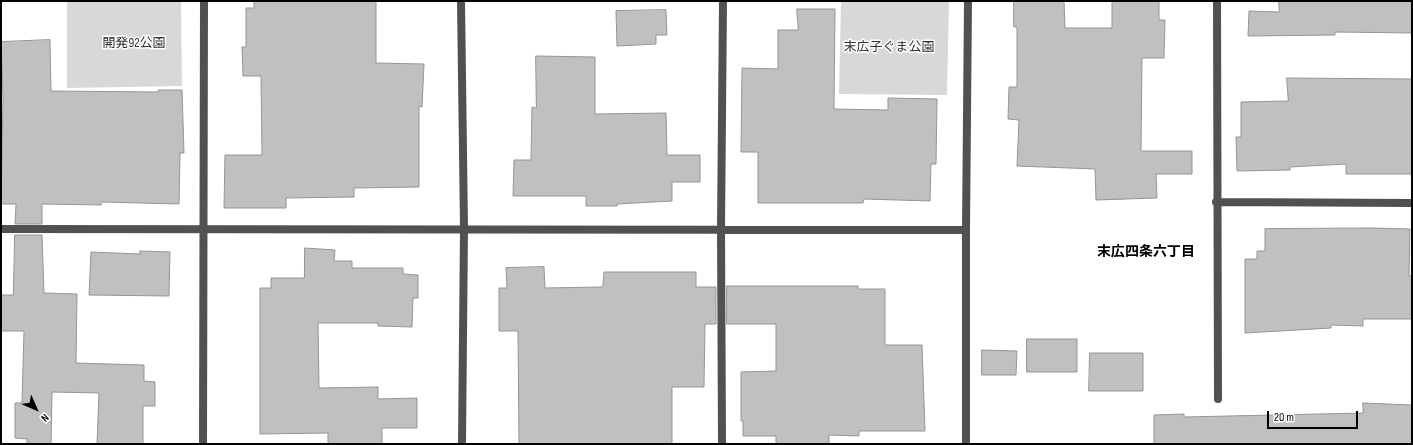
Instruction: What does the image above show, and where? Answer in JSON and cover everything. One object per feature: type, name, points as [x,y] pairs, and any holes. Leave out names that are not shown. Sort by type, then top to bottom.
[{"type":"street","points":[[202,444],[204,1]]},
{"type":"street","points":[[461,1],[464,228],[462,444]]},
{"type":"street","points":[[722,444],[721,228],[723,1]]},
{"type":"street","points":[[966,444],[968,1]]},
{"type":"street","points":[[1217,1],[1216,202],[1218,399]]},
{"type":"street","points":[[1216,202],[1412,203]]},
{"type":"street","points":[[1,229],[721,228],[966,230]]},
{"type":"green space","name":"開発92公園","points":[[67,1],[181,1],[182,86],[67,88]]},
{"type":"green space","name":"末広子ぐま公園","points":[[841,1],[949,1],[947,95],[839,94]]},
{"type":"building","points":[[254,1],[376,1],[376,63],[424,64],[422,107],[419,106],[419,187],[354,188],[354,197],[286,198],[286,208],[224,208],[225,155],[262,155],[261,76],[243,76],[242,47],[246,47],[246,8],[254,8]]},
{"type":"building","points":[[1014,1],[1064,1],[1065,28],[1112,28],[1112,1],[1159,1],[1159,20],[1165,20],[1164,58],[1142,58],[1141,151],[1192,151],[1192,174],[1156,174],[1157,198],[1096,200],[1095,169],[1017,166],[1019,120],[1008,119],[1009,87],[1017,87],[1017,27],[1014,27]]},
{"type":"building","points":[[1279,1],[1412,1],[1412,33],[1335,32],[1335,35],[1248,36],[1249,11],[1279,12]]},
{"type":"building","points":[[797,9],[835,9],[834,109],[888,110],[888,98],[937,99],[936,164],[931,164],[930,201],[864,199],[863,203],[758,203],[758,152],[741,152],[742,68],[778,69],[778,30],[798,30]]},
{"type":"building","points":[[666,10],[667,35],[656,35],[656,44],[617,46],[616,11]]},
{"type":"building","points":[[50,40],[51,91],[159,92],[158,90],[182,90],[184,153],[180,153],[179,204],[102,202],[101,205],[42,204],[42,224],[15,224],[16,204],[1,204],[3,97],[1,42]]},
{"type":"building","points":[[536,56],[595,57],[595,114],[666,113],[667,155],[700,155],[700,182],[672,182],[672,201],[617,204],[617,206],[586,206],[586,196],[513,196],[514,160],[531,160],[532,107],[536,108]]},
{"type":"building","points":[[1287,78],[1412,79],[1412,174],[1346,174],[1346,164],[1290,167],[1290,170],[1237,171],[1236,137],[1241,137],[1241,102],[1288,101]]},
{"type":"building","points":[[1265,229],[1410,229],[1409,276],[1412,276],[1412,319],[1363,319],[1363,326],[1331,325],[1331,328],[1245,333],[1245,259],[1257,259],[1257,251],[1265,251]]},
{"type":"building","points":[[15,235],[42,235],[44,293],[77,294],[76,363],[144,365],[144,381],[155,382],[155,406],[143,406],[143,444],[97,444],[99,393],[52,392],[51,444],[27,444],[27,439],[15,438],[15,403],[22,403],[24,331],[1,331],[1,295],[13,295]]},
{"type":"building","points":[[305,248],[335,250],[334,261],[352,261],[352,268],[403,268],[403,274],[418,275],[418,298],[413,298],[412,327],[378,326],[378,323],[318,323],[319,388],[378,387],[378,399],[417,398],[417,428],[382,428],[382,444],[328,444],[328,433],[260,434],[260,288],[271,288],[271,278],[304,278]]},
{"type":"building","points":[[140,251],[170,252],[169,296],[89,295],[91,252],[140,254]]},
{"type":"building","points":[[544,267],[545,288],[601,287],[603,286],[604,272],[696,272],[696,287],[716,287],[716,324],[705,324],[704,387],[672,387],[672,444],[519,444],[518,331],[499,331],[499,288],[507,288],[506,268]]},
{"type":"building","points":[[727,286],[858,286],[858,289],[885,289],[885,345],[922,345],[925,431],[859,431],[859,436],[829,435],[829,444],[776,444],[776,436],[743,436],[743,421],[741,421],[741,372],[776,371],[776,324],[727,324]]},
{"type":"building","points":[[1027,339],[1077,339],[1077,372],[1027,372]]},
{"type":"building","points":[[982,350],[1017,351],[1016,375],[982,375]]},
{"type":"building","points":[[1090,353],[1143,353],[1143,391],[1089,391]]},
{"type":"building","points":[[1363,403],[1412,405],[1412,444],[1154,444],[1154,415],[1184,414],[1184,417],[1363,413]]},
{"type":"district","name":"末広四条六丁目","points":[[1146,252]]}]
